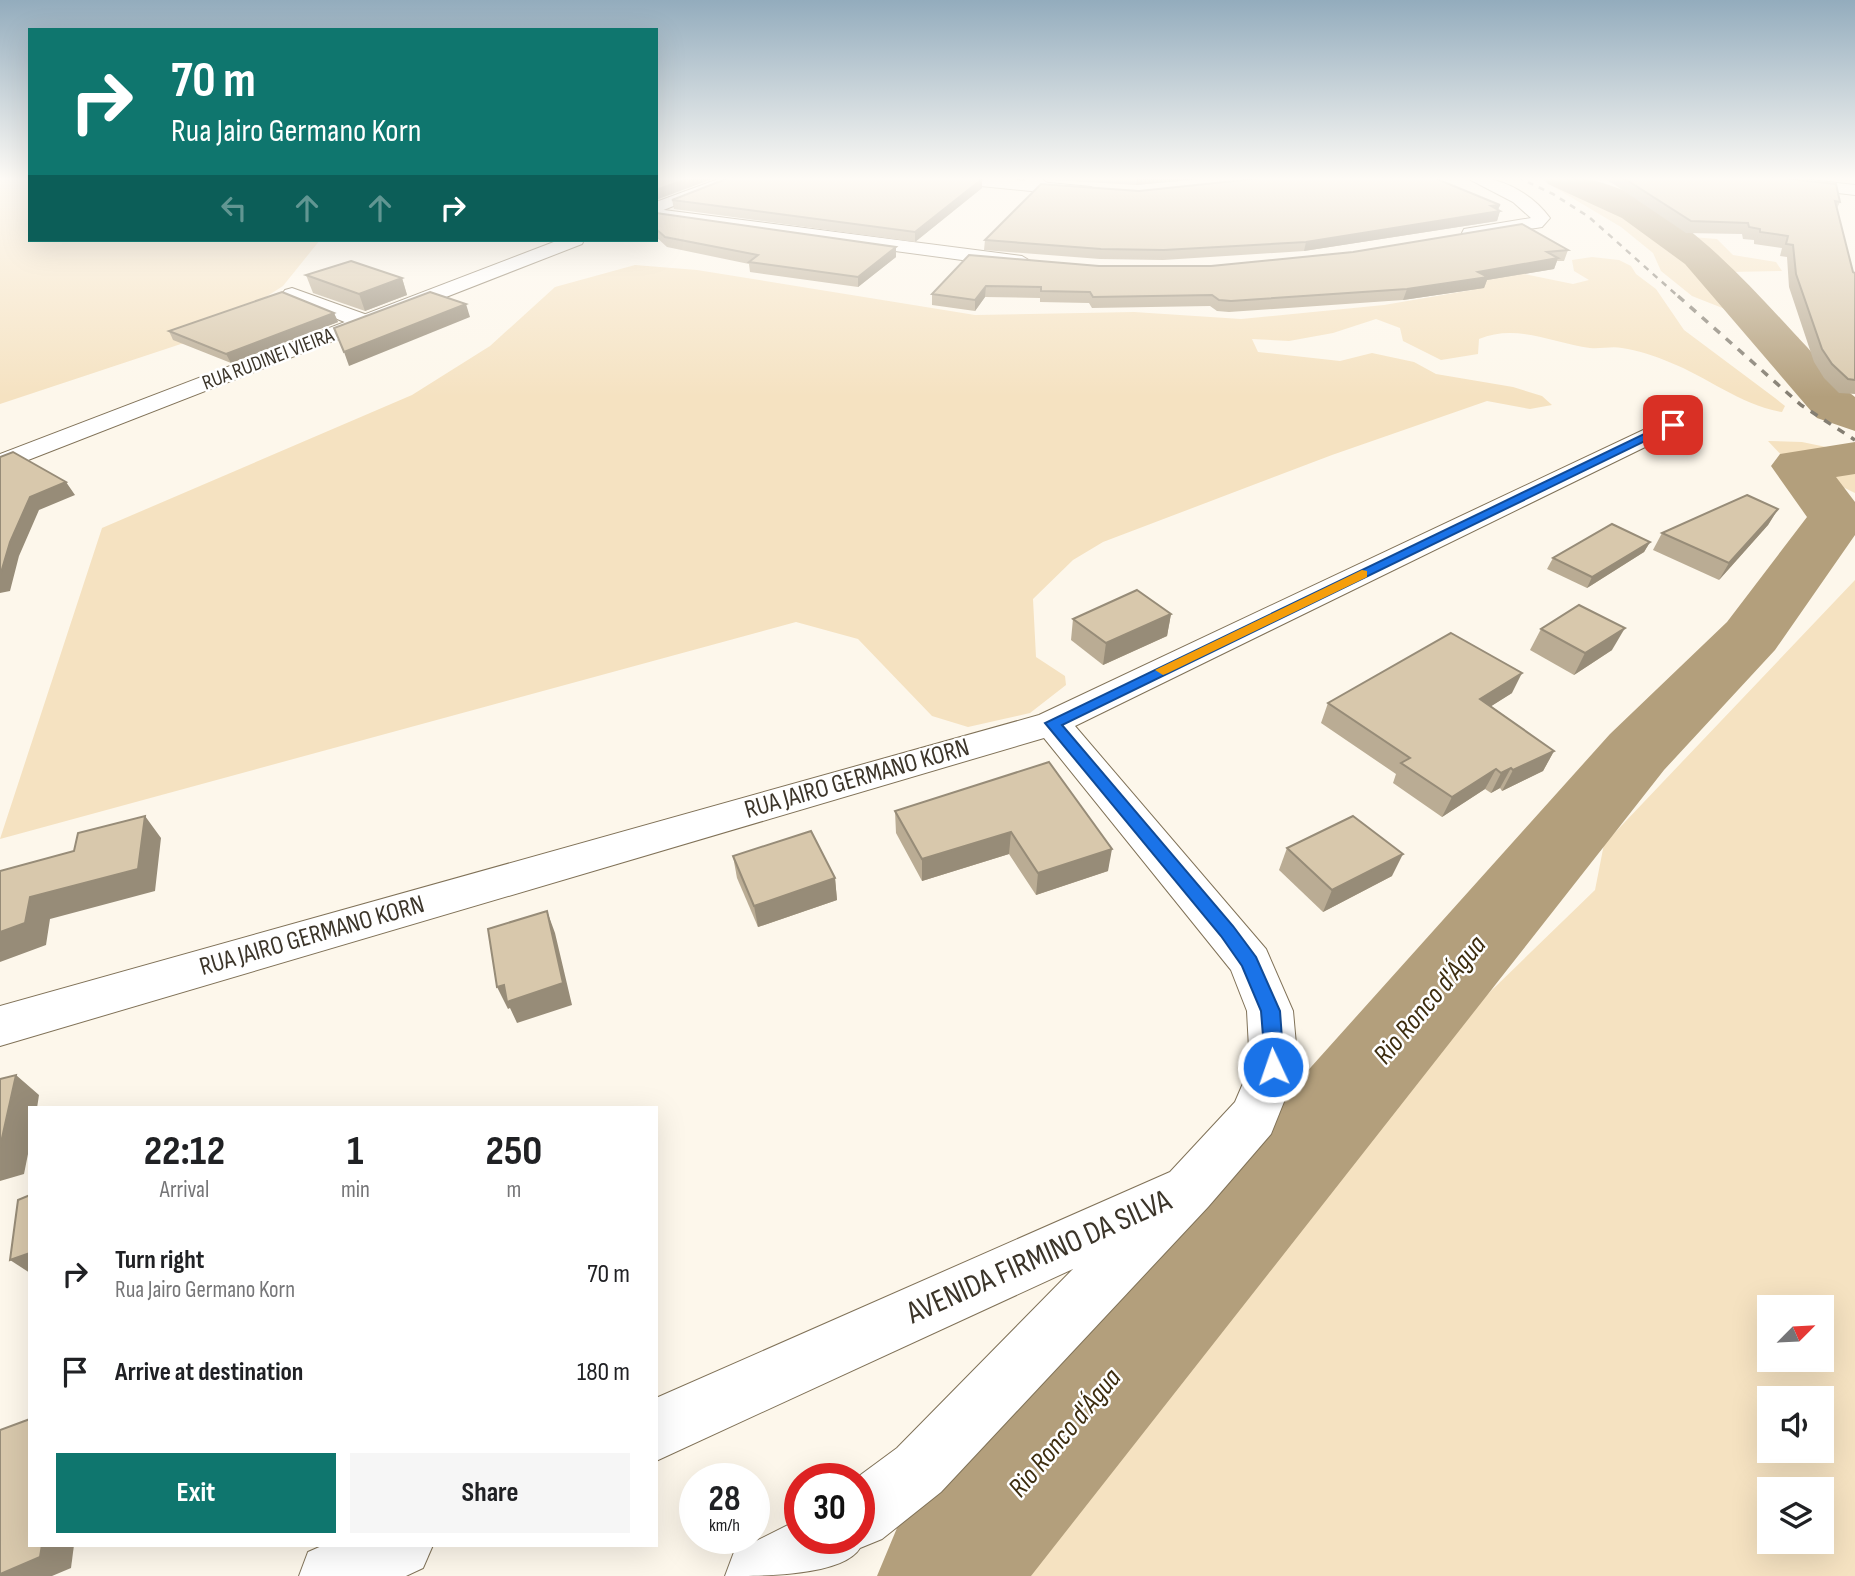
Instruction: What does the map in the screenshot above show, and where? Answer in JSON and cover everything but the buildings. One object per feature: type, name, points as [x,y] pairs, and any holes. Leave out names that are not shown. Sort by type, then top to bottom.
[{"type":"street","name":"RUA RUDINEI VIEIRA","points":[[0,463],[548,251]]},
{"type":"street","points":[[940,251],[1044,264]]},
{"type":"street","points":[[292,294],[365,321]]},
{"type":"street","name":"RUA JAIRO GERMANO KORN","points":[[0,1026],[1052,723],[1673,425]]},
{"type":"street","points":[[1052,723],[1227,931],[1250,962],[1270,1011],[1273,1067],[1254,1118],[1189,1189]]},
{"type":"street","name":"AVENIDA FIRMINO DA SILVA","points":[[658,1429],[1189,1189]]},
{"type":"street","name":"AVENIDA FIRMINO DA SILVA","points":[[875,1504],[919,1470],[1189,1189]]},
{"type":"street","points":[[332,1576],[396,1547]]},
{"type":"street","points":[[758,1576],[800,1554]]},
{"type":"shaded area","points":[[0,251],[312,251],[283,286],[205,336],[0,404]]},
{"type":"shaded area","points":[[1650,251],[1729,251],[1733,255],[1776,262],[1782,271],[1730,272],[1735,286],[1755,295],[1757,305],[1799,338],[1786,341],[1753,331],[1735,313],[1692,296],[1661,271]]},
{"type":"shaded area","points":[[1592,257],[1619,260],[1631,266],[1636,274],[1656,289],[1684,330],[1785,406],[1782,412],[1752,403],[1683,368],[1634,350],[1576,346],[1521,333],[1479,339],[1478,354],[1441,360],[1403,341],[1400,328],[1376,319],[1333,333],[1289,341],[1252,339],[1258,352],[1340,361],[1372,353],[1414,362],[1436,374],[1513,387],[1542,396],[1552,405],[1530,409],[1487,401],[1332,455],[1103,542],[1073,560],[1033,599],[1036,657],[1065,676],[1066,685],[1030,713],[968,727],[932,716],[858,639],[796,622],[0,839],[102,528],[412,395],[490,346],[555,287],[635,265],[697,270],[975,315],[1134,312],[1241,319],[1384,305],[1472,290],[1477,280],[1519,273],[1573,284],[1589,280],[1574,271],[1572,260]]},
{"type":"shaded area","points":[[1768,441],[1802,442],[1855,453],[1855,493],[1785,459]]},
{"type":"shaded area","points":[[1855,580],[1855,1576],[888,1576],[917,1541],[1062,1486],[1145,1391],[1258,1215],[1348,1117],[1429,1051],[1595,890],[1604,844]]},
{"type":"waterway","name":"Rio Ronco d'Água","points":[[1691,251],[1835,407],[1855,416]]},
{"type":"waterway","name":"Rio Ronco d'Água","points":[[945,1576],[1637,752],[1751,636],[1837,518],[1799,466],[1855,458]]},
{"type":"railway","points":[[1627,251],[1680,298]]},
{"type":"railway","points":[[1678,296],[1801,405],[1855,440]]},
{"type":"slow traffic","points":[[1163,670],[1362,574]]},
{"type":"route","points":[[1273,1067],[1270,1011],[1250,962],[1052,723],[1673,425]]}]
